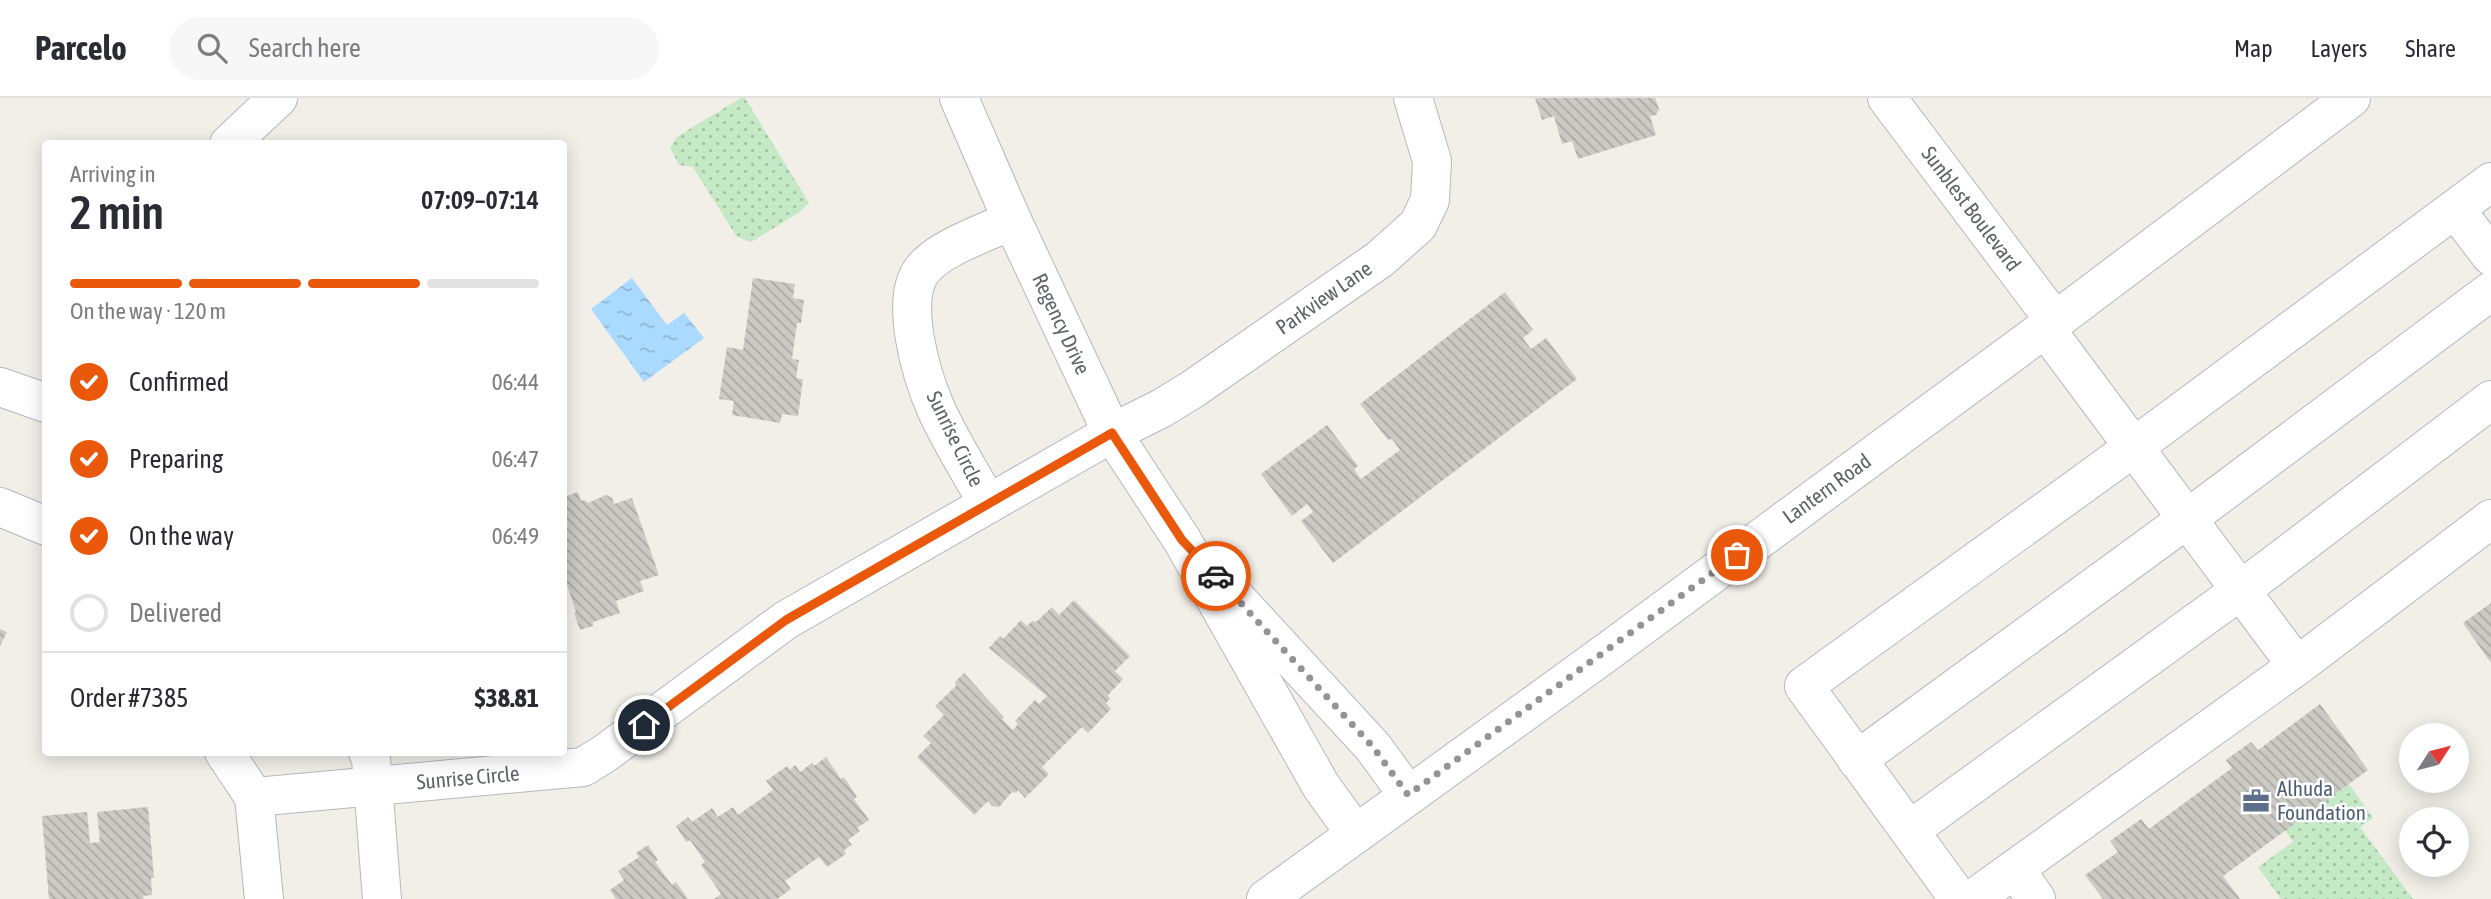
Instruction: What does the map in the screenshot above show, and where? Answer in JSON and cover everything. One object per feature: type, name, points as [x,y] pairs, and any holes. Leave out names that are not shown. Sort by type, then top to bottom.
[{"type":"street","points":[[233,140],[278,98]]},
{"type":"street","name":"Regency Drive","points":[[959,98],[1012,220],[1112,433],[1182,540],[1321,786],[1355,833]]},
{"type":"street","name":"Parkview Lane","points":[[1112,433],[1163,408],[1193,389],[1380,260],[1418,225],[1430,200],[1432,161],[1413,98]]},
{"type":"street","name":"Sunblest Boulevard","points":[[1887,98],[2050,324],[2134,447],[2297,666]]},
{"type":"street","name":"Lantern Road","points":[[1266,899],[1603,655],[2351,98]]},
{"type":"street","points":[[1959,899],[1804,686],[2134,447],[2491,182]]},
{"type":"street","points":[[2455,209],[2491,256]]},
{"type":"street","name":"Sunrise Circle","points":[[988,504],[936,409],[920,360],[912,320],[913,291],[921,271],[936,257],[1012,220]]},
{"type":"street","points":[[1857,760],[2187,519],[2491,291]]},
{"type":"street","points":[[0,387],[42,402]]},
{"type":"street","points":[[1910,830],[2241,590],[2491,400]]},
{"type":"street","name":"Sunrise Circle","points":[[254,797],[371,769],[583,767],[786,620],[1112,433]]},
{"type":"street","points":[[0,507],[42,524]]},
{"type":"street","points":[[1973,899],[2026,884],[2297,666],[2491,519]]},
{"type":"street","name":"Regency Drive","points":[[1182,540],[1373,747],[1408,795]]},
{"type":"street","points":[[227,756],[254,797],[264,899]]},
{"type":"street","points":[[371,769],[382,899]]},
{"type":"green space","points":[[745,98],[809,203],[798,213],[751,242],[737,237],[693,167],[679,165],[670,147],[678,136]]},
{"type":"green space","points":[[2349,784],[2373,818],[2360,827],[2413,899],[2281,899],[2258,867],[2293,842],[2285,830]]},
{"type":"water","points":[[632,278],[667,325],[684,313],[704,338],[644,382],[591,309]]},
{"type":"building","points":[[1535,98],[1655,98],[1659,109],[1656,115],[1650,116],[1656,135],[1578,159],[1572,141],[1562,144],[1554,116],[1542,120]]},
{"type":"building","points":[[753,278],[795,284],[793,298],[804,300],[801,323],[797,323],[792,359],[799,360],[796,378],[803,379],[798,416],[782,414],[780,423],[732,415],[734,401],[719,399],[727,347],[743,350]]},
{"type":"building","points":[[1505,292],[1533,330],[1523,338],[1531,349],[1546,338],[1577,379],[1333,563],[1301,521],[1313,512],[1307,504],[1292,516],[1261,474],[1327,425],[1358,466],[1354,469],[1361,479],[1400,450],[1392,439],[1388,440],[1360,404]]},
{"type":"building","points":[[578,492],[581,501],[588,503],[606,495],[612,498],[614,504],[632,498],[659,575],[640,581],[644,591],[616,601],[620,613],[593,622],[593,626],[580,630],[567,585],[567,496]]},
{"type":"building","points":[[1074,600],[1130,656],[1115,671],[1123,679],[1108,695],[1110,699],[1106,703],[1111,709],[1088,733],[1082,727],[1042,767],[1049,774],[1025,798],[1018,790],[1016,793],[1012,792],[999,807],[992,806],[988,801],[974,815],[917,757],[931,743],[923,736],[944,715],[935,706],[956,686],[955,682],[964,673],[1013,730],[1018,724],[1015,721],[1035,700],[1039,704],[1047,696],[989,648],[1000,636],[1003,639],[1021,620],[1027,626],[1032,621],[1036,622],[1052,607],[1059,615]]},
{"type":"building","points":[[2491,603],[2491,663],[2463,623]]},
{"type":"building","points":[[0,629],[7,632],[0,646]]},
{"type":"building","name":"Alhuda Foundation","points":[[2320,704],[2368,770],[2223,876],[2240,899],[2103,899],[2085,875],[2118,852],[2110,841],[2141,819],[2149,829],[2232,768],[2226,760],[2251,742],[2258,750]]},
{"type":"building","points":[[826,757],[841,779],[843,777],[848,783],[857,797],[854,799],[869,820],[857,828],[860,831],[848,840],[852,845],[844,850],[846,854],[827,867],[819,857],[785,881],[791,889],[777,899],[714,899],[721,894],[701,865],[705,862],[690,840],[686,842],[676,826],[688,817],[692,822],[712,808],[718,817],[733,807],[738,815],[773,790],[766,781],[787,766],[790,770],[795,765],[800,772]]},
{"type":"building","points":[[148,807],[154,878],[151,878],[152,895],[143,896],[144,899],[49,899],[42,816],[87,812],[90,843],[100,842],[97,812]]},
{"type":"building","points":[[648,845],[658,860],[655,862],[672,885],[676,882],[688,899],[616,899],[610,890],[624,880],[618,871],[639,857],[636,853]]},
{"type":"way so far","points":[[1216,576],[1373,747],[1408,795],[1737,555]]},
{"type":"place","name":"Alhuda Foundation","points":[[2256,801]]},
{"type":"route","points":[[644,725],[786,620],[1112,433],[1182,540],[1216,576]]}]
